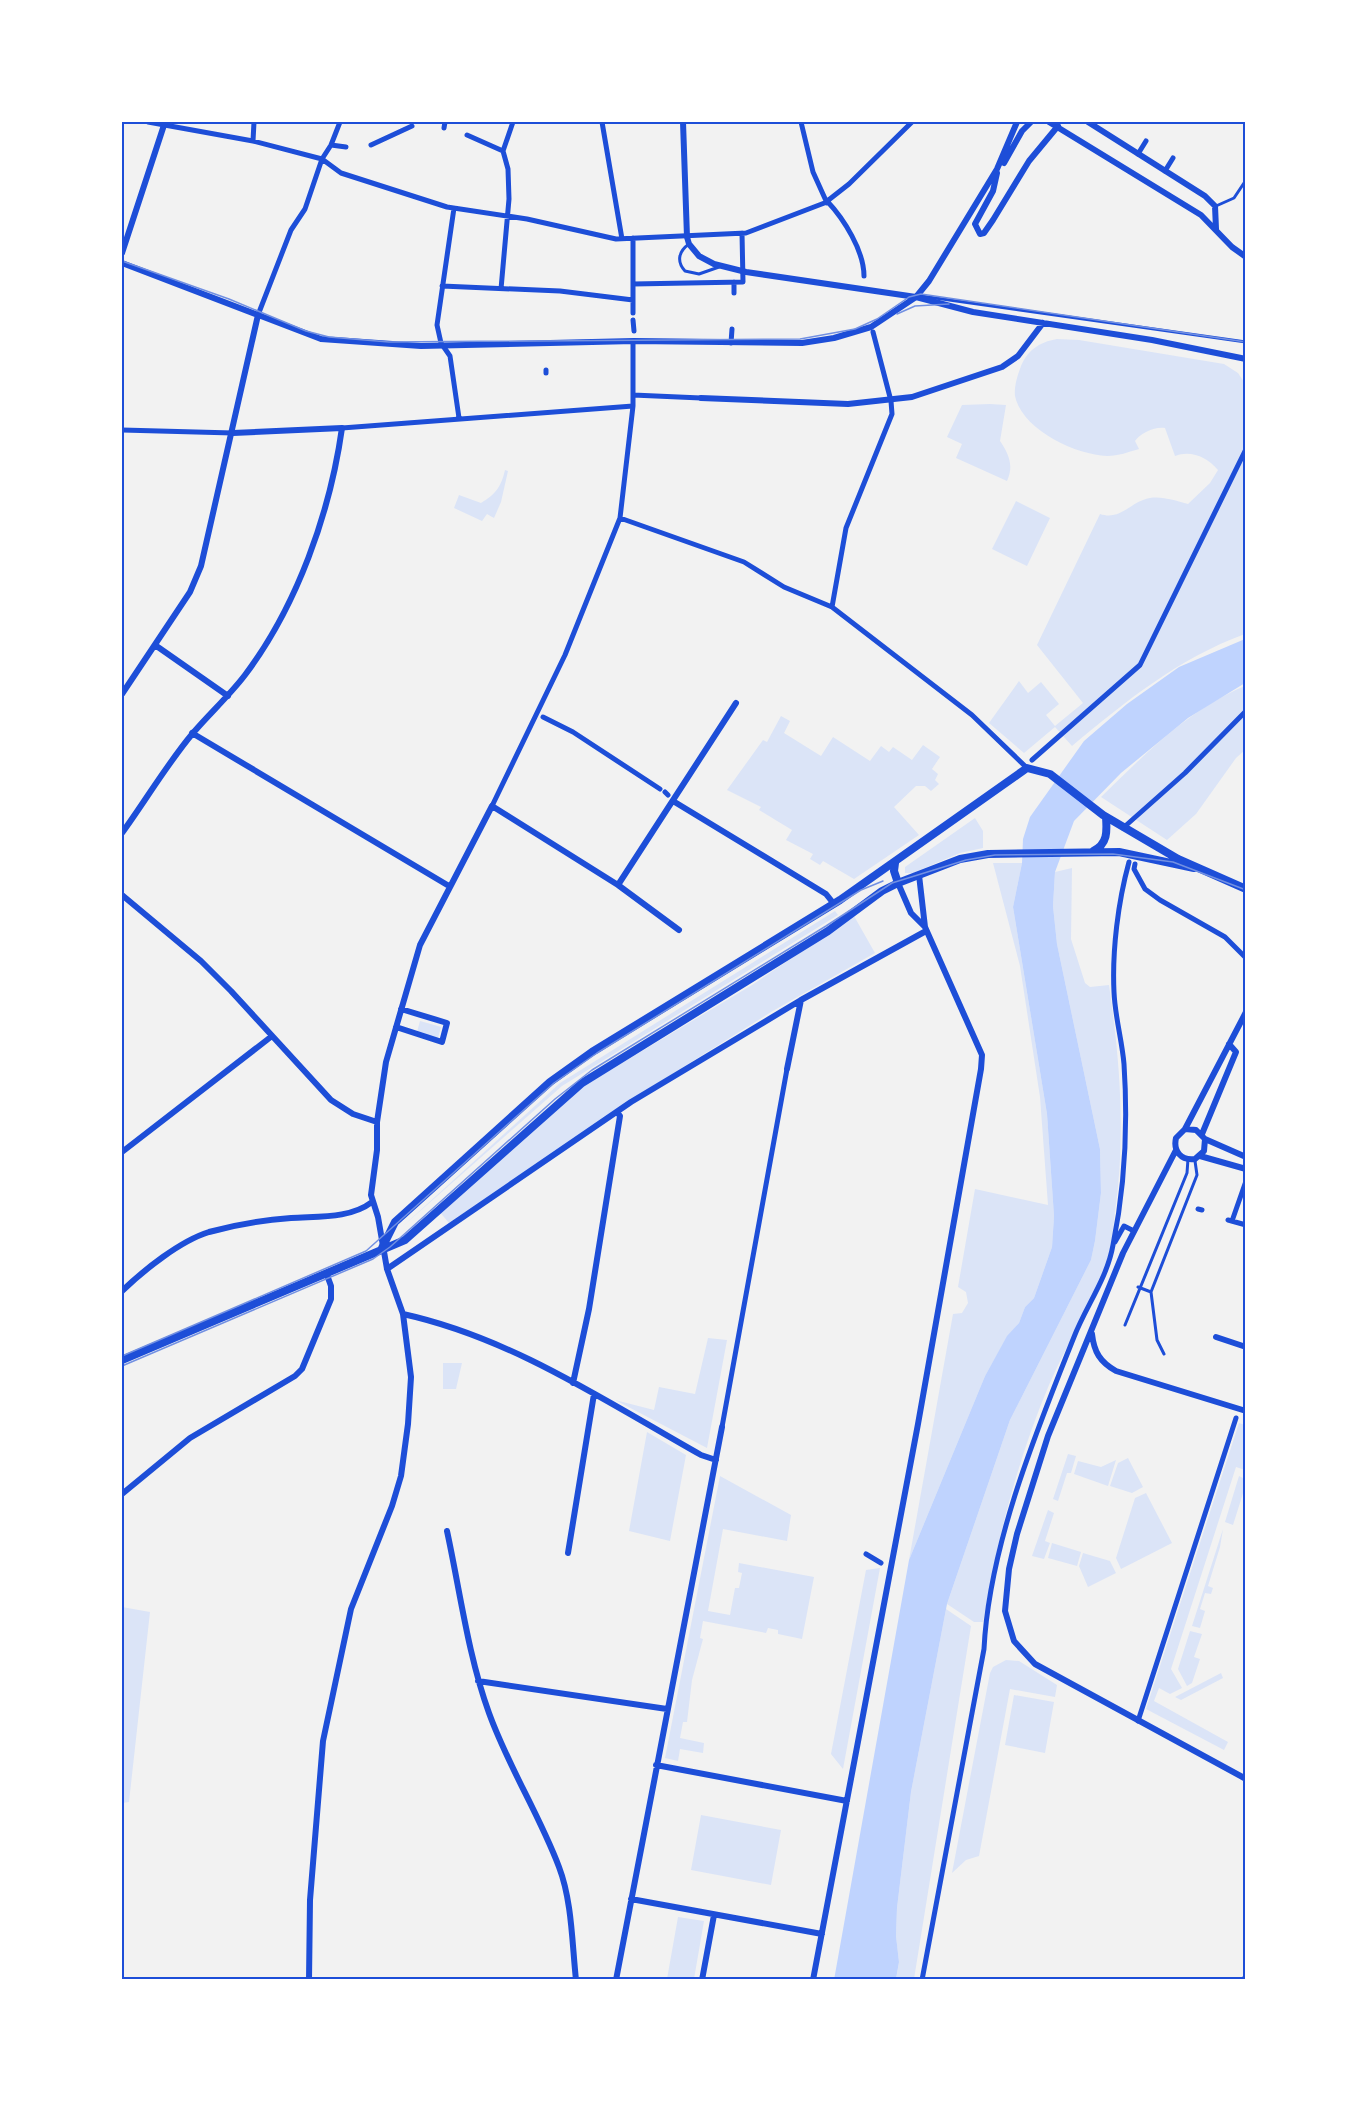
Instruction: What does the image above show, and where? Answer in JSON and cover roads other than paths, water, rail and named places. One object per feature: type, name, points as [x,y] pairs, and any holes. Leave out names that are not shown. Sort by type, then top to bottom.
[{"type":"street","points":[[148,122],[165,123],[253,141],[322,159],[341,174],[450,208],[527,219],[622,239],[687,231],[744,233],[827,202],[849,184],[912,122]]},
{"type":"street","points":[[253,141],[254,122]]},
{"type":"street","points":[[122,694],[190,592],[201,566],[258,315],[291,230],[305,209],[322,159],[331,145],[340,122]]},
{"type":"street","points":[[503,151],[513,122]]},
{"type":"street","points":[[602,122],[610,180],[622,239]]},
{"type":"street","points":[[683,122],[689,244],[699,256],[721,266],[916,297],[973,312],[1152,340],[1245,359]]},
{"type":"street","points":[[801,122],[813,172],[827,202],[854,243],[864,263],[864,276]]},
{"type":"street","points":[[122,263],[321,339],[338,342],[443,347],[546,347],[634,342],[742,345],[802,343],[862,330],[916,297],[938,267],[997,169],[1016,122]]},
{"type":"street","points":[[1031,122],[1022,131],[1005,163],[997,169],[993,191],[975,224],[980,234],[984,233],[1029,161],[1058,126]]},
{"type":"street","points":[[1049,122],[1201,215],[1223,238],[1245,256]]},
{"type":"street","points":[[1088,122],[1205,196],[1215,206],[1216,229]]},
{"type":"street","points":[[122,253],[165,123]]},
{"type":"street","points":[[371,145],[412,126]]},
{"type":"street","points":[[467,135],[503,151],[511,169],[501,289]]},
{"type":"street","points":[[1138,154],[1146,141]]},
{"type":"street","points":[[331,145],[346,147]]},
{"type":"street","points":[[1165,171],[1173,158]]},
{"type":"street","points":[[450,208],[436,325],[443,347],[450,356],[459,417]]},
{"type":"street","points":[[633,287],[743,282],[744,233]]},
{"type":"street","points":[[633,238],[633,313]]},
{"type":"street","points":[[734,282],[734,293]]},
{"type":"street","points":[[442,286],[560,291],[633,300]]},
{"type":"street","points":[[633,320],[634,331]]},
{"type":"street","points":[[633,395],[848,404],[891,401],[925,393],[1002,367],[1018,356],[1043,323]]},
{"type":"street","points":[[731,343],[732,329]]},
{"type":"street","points":[[832,607],[846,528],[892,414],[891,401],[873,332]]},
{"type":"street","points":[[309,1980],[311,1888],[323,1741],[351,1608],[392,1506],[405,1452],[411,1377],[403,1314],[387,1269],[378,1217],[372,1202],[377,1122],[386,1062],[420,945],[492,806],[565,655],[620,518],[633,406],[633,344]]},
{"type":"street","points":[[122,430],[233,433],[342,428],[459,417],[633,406]]},
{"type":"street","points":[[122,833],[192,734],[228,696],[260,652],[305,566],[329,500],[342,428]]},
{"type":"street","points":[[382,1248],[400,1217],[550,1082],[592,1052],[834,904],[895,863],[1030,764],[1140,665],[1245,449]]},
{"type":"street","points":[[620,518],[744,562],[784,587],[832,607],[972,715],[1030,764],[1050,774],[1105,816],[1194,868],[1245,889]]},
{"type":"street","points":[[155,645],[228,696]]},
{"type":"street","points":[[618,885],[736,703]]},
{"type":"street","points":[[1124,828],[1185,773],[1245,711]]},
{"type":"street","points":[[543,717],[573,732],[664,792]]},
{"type":"street","points":[[192,734],[449,886]]},
{"type":"street","points":[[673,801],[826,894],[834,904]]},
{"type":"street","points":[[492,806],[618,885],[679,930]]},
{"type":"street","points":[[1085,852],[1097,850],[1103,844],[1107,828],[1105,816]]},
{"type":"street","points":[[122,1360],[405,1240],[582,1083],[828,930],[882,891],[898,883],[967,857],[1009,853],[1130,854],[1194,868]]},
{"type":"street","points":[[895,863],[894,871],[911,913],[926,929]]},
{"type":"street","points":[[922,1980],[984,1649],[985,1622],[1004,1538],[1039,1425],[1074,1337],[1110,1261],[1113,1246],[1124,1170],[1125,1102],[1113,967],[1132,863],[1146,889],[1160,900],[1226,936],[1245,958]]},
{"type":"street","points":[[813,1980],[918,1424],[981,1069],[982,1055],[926,929],[919,875]]},
{"type":"street","points":[[122,895],[201,961],[331,1100],[353,1114],[377,1122]]},
{"type":"street","points":[[387,1269],[617,1112],[801,1000],[926,929]]},
{"type":"street","points":[[616,1980],[723,1427],[801,1000]]},
{"type":"street","points":[[396,1027],[441,1042],[447,1023],[401,1009]]},
{"type":"street","points":[[1245,1012],[1185,1129],[1176,1138],[1176,1150],[1134,1231],[1048,1436],[1017,1534],[1004,1601],[1007,1622],[1019,1648],[1035,1664],[1245,1779]]},
{"type":"street","points":[[122,1152],[272,1036]]},
{"type":"street","points":[[1194,1158],[1205,1149],[1203,1137],[1236,1052],[1229,1044]]},
{"type":"street","points":[[573,1383],[611,1179],[620,1116],[617,1112]]},
{"type":"street","points":[[1185,1129],[1196,1130],[1203,1137],[1245,1157]]},
{"type":"street","points":[[1176,1150],[1181,1157],[1245,1169]]},
{"type":"street","points":[[1245,1181],[1230,1220],[1245,1225]]},
{"type":"street","points":[[122,1291],[165,1256],[208,1232],[289,1218],[325,1216],[361,1210],[372,1202]]},
{"type":"street","points":[[1113,1246],[1124,1226],[1134,1231]]},
{"type":"street","points":[[122,1494],[190,1438],[295,1376],[307,1360],[331,1299],[331,1286],[327,1275]]},
{"type":"street","points":[[403,1314],[490,1340],[594,1394],[701,1455],[716,1460]]},
{"type":"street","points":[[1092,1331],[1093,1346],[1100,1359],[1116,1371],[1245,1411]]},
{"type":"street","points":[[1216,1337],[1245,1347]]},
{"type":"street","points":[[568,1553],[594,1394]]},
{"type":"street","points":[[1138,1721],[1236,1418]]},
{"type":"street","points":[[447,1531],[478,1681],[499,1739],[559,1866],[565,1887],[576,1980]]},
{"type":"street","points":[[866,1554],[881,1563]]},
{"type":"street","points":[[478,1681],[667,1709]]},
{"type":"street","points":[[656,1765],[847,1802]]},
{"type":"street","points":[[631,1899],[822,1934]]},
{"type":"street","points":[[702,1980],[714,1914]]},
{"type":"lane","points":[[1215,206],[1234,198],[1245,180]]},
{"type":"lane","points":[[689,244],[680,254],[680,261],[685,271],[699,274],[721,266]]},
{"type":"lane","points":[[916,297],[942,297],[1245,342]]},
{"type":"lane","points":[[1125,1325],[1138,1287],[1194,1158]]},
{"type":"lane","points":[[1164,1354],[1157,1340],[1151,1292],[1197,1175],[1194,1158]]},
{"type":"lane","points":[[1138,1287],[1151,1292]]},
{"type":"water","points":[[1245,639],[1245,683],[1188,718],[1121,773],[1074,821],[1055,872],[1053,906],[1057,944],[1100,1149],[1101,1193],[1095,1241],[1091,1260],[1010,1420],[947,1604],[911,1792],[897,1908],[896,1936],[899,1962],[896,1979],[834,1980],[909,1560],[985,1376],[1007,1336],[1019,1323],[1025,1307],[1034,1298],[1052,1247],[1054,1216],[1047,1114],[1013,907],[1022,863],[1023,839],[1030,817],[1084,741],[1127,704],[1179,667]]},
{"type":"tram line","points":[[122,261],[229,299],[306,331],[329,337],[389,342],[800,339],[855,329],[877,319],[909,297],[921,294],[1246,342]]},
{"type":"tram line","points":[[897,314],[915,306],[949,304]]},
{"type":"tram line","points":[[122,1366],[373,1259],[390,1247],[555,1099],[592,1070],[892,883],[966,860],[995,855],[1113,854],[1173,862],[1246,890]]},
{"type":"tram line","points":[[122,1356],[366,1251],[554,1083],[597,1053],[861,890],[883,881]]}]
